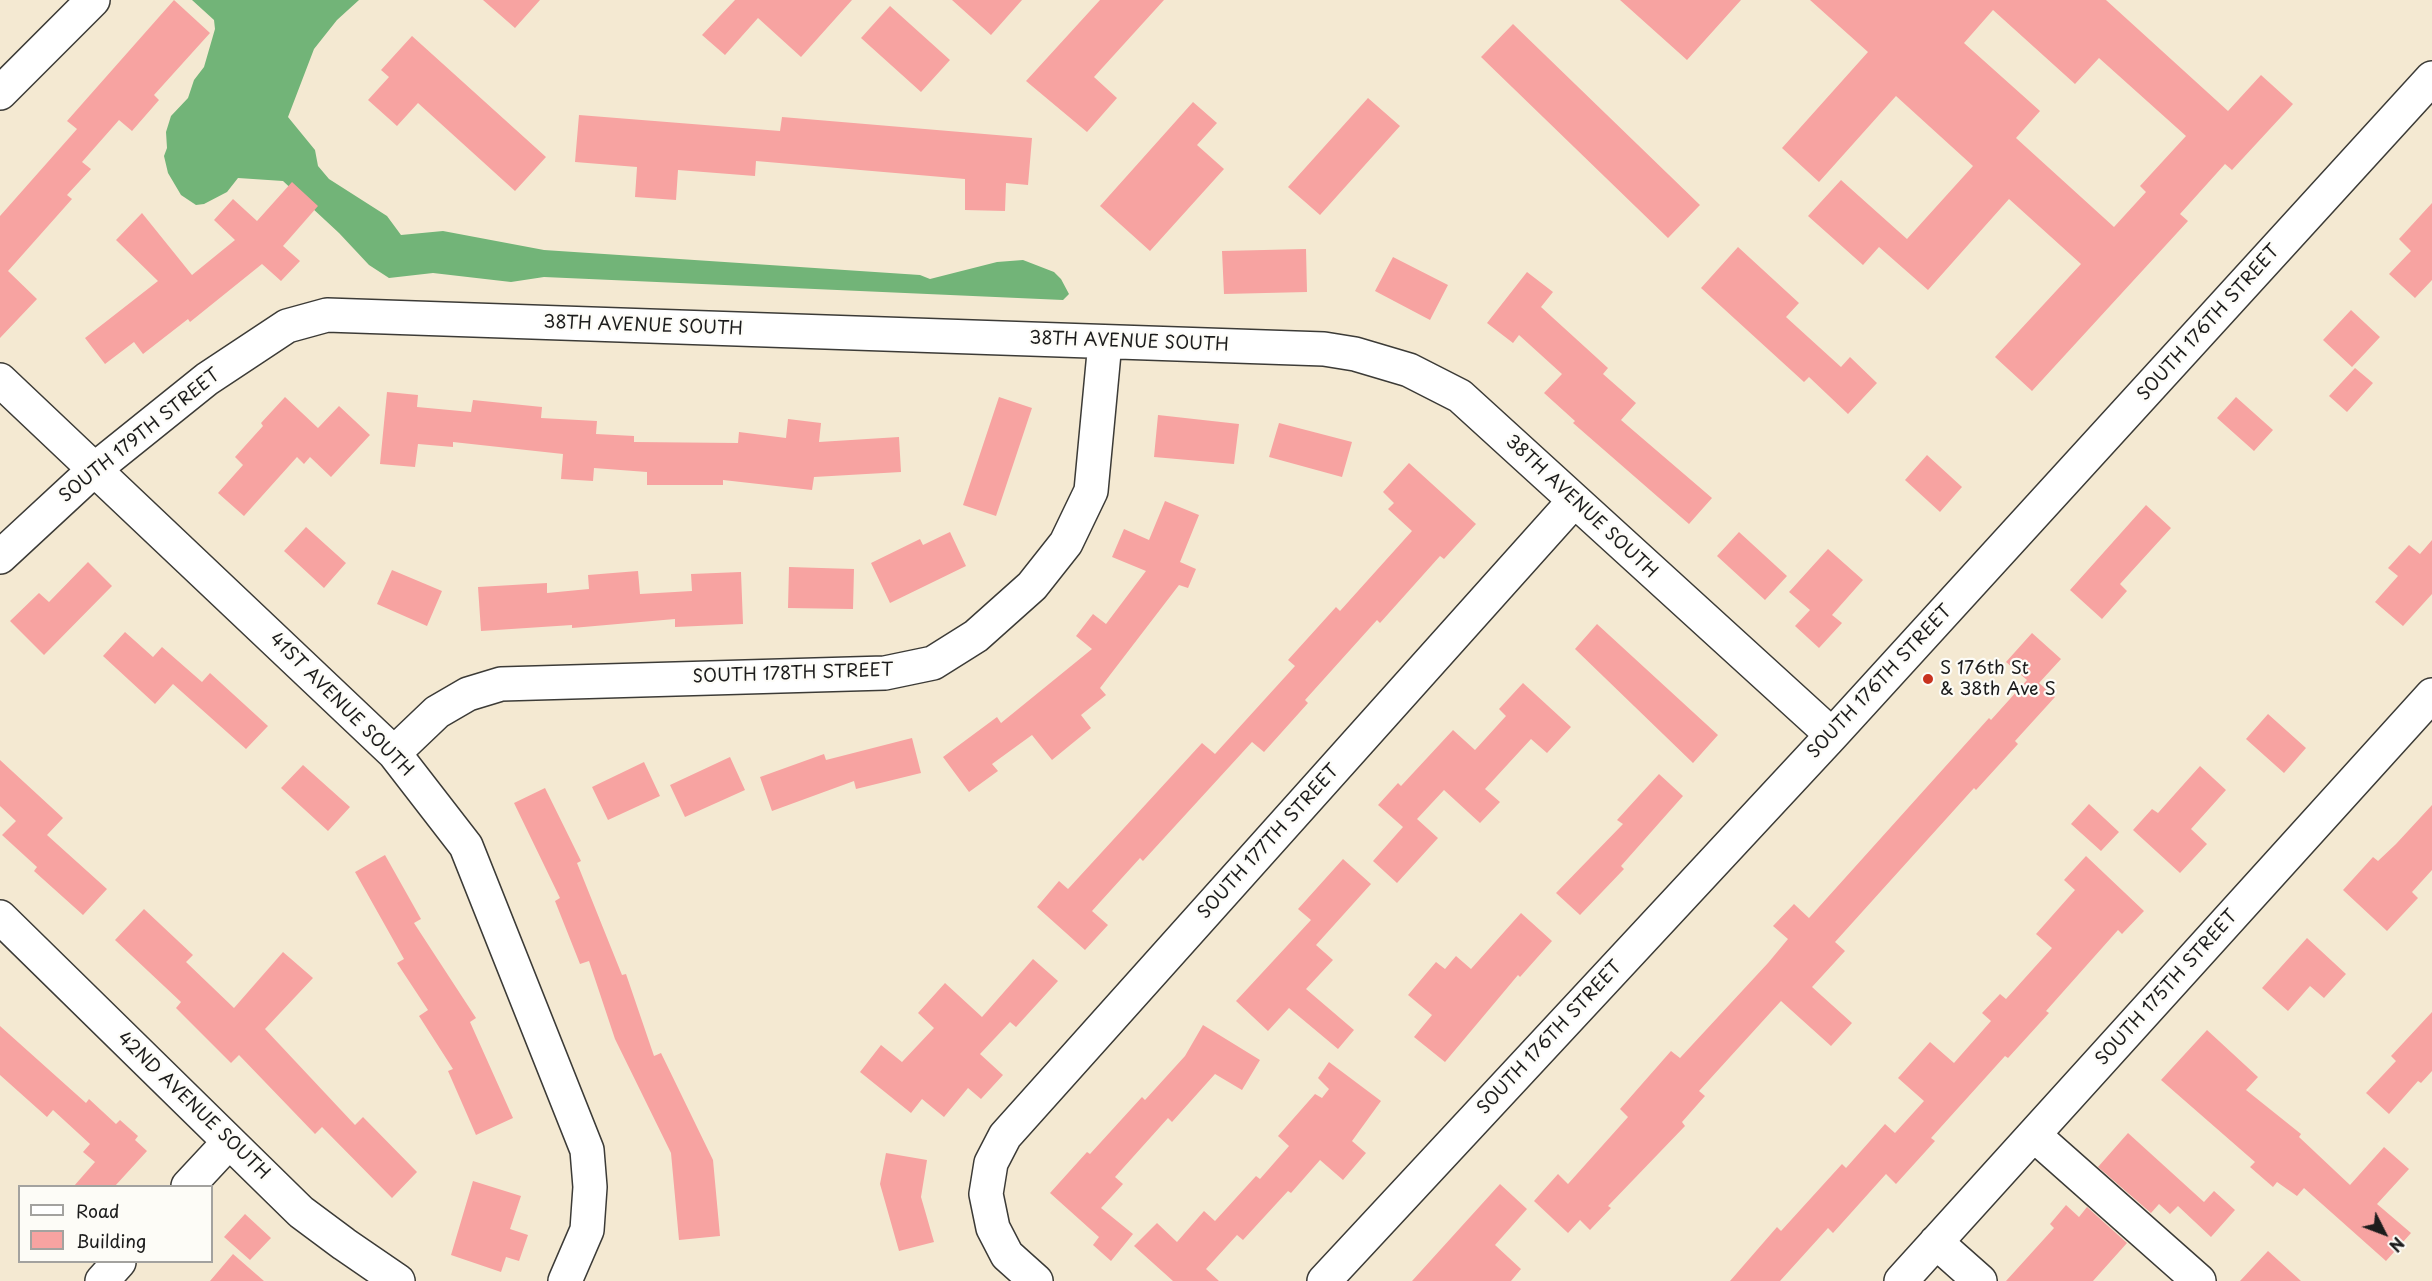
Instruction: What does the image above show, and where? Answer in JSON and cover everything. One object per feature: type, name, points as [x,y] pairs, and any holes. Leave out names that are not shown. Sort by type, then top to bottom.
[{"type":"street","points":[[0,93],[93,0]]},
{"type":"street","name":"SOUTH 176TH STREET","points":[[1324,1281],[1832,735],[2432,78]]},
{"type":"street","name":"38TH AVENUE SOUTH","points":[[287,326],[327,315],[1324,349],[1355,354],[1409,370],[1460,396],[1832,735]]},
{"type":"street","name":"SOUTH 179TH STREET","points":[[0,556],[94,469],[207,379],[287,326]]},
{"type":"street","name":"SOUTH 178TH STREET","points":[[394,753],[437,712],[468,694],[501,684],[885,673],[933,663],[976,636],[1032,586],[1066,543],[1091,491],[1105,342]]},
{"type":"street","name":"41ST AVENUE SOUTH","points":[[0,380],[394,753],[466,846],[587,1150],[590,1187],[587,1230],[565,1281]]},
{"type":"street","name":"SOUTH 177TH STREET","points":[[1036,1281],[1008,1255],[993,1228],[986,1194],[991,1163],[1005,1136],[1574,501]]},
{"type":"street","name":"SOUTH 175TH STREET","points":[[1902,1281],[2432,695]]},
{"type":"street","name":"42ND AVENUE SOUTH","points":[[0,918],[301,1212],[398,1281]]},
{"type":"street","points":[[2034,1135],[2199,1281]]},
{"type":"street","points":[[189,1185],[229,1142]]},
{"type":"street","points":[[1936,1242],[1980,1281]]},
{"type":"street","points":[[102,1281],[118,1263]]},
{"type":"green space","points":[[192,0],[359,0],[337,20],[314,49],[288,117],[315,150],[318,166],[329,179],[387,216],[401,235],[443,231],[544,250],[920,275],[930,279],[997,262],[1023,260],[1054,272],[1061,279],[1069,294],[1063,300],[544,277],[511,282],[433,273],[389,278],[369,265],[339,233],[283,181],[238,178],[227,192],[204,204],[196,205],[181,195],[168,173],[164,156],[167,148],[166,132],[171,116],[188,98],[194,80],[204,67],[215,29],[214,20]]},
{"type":"building","points":[[174,0],[210,33],[154,95],[159,100],[132,131],[119,120],[82,162],[91,169],[67,195],[72,199],[8,271],[37,299],[0,338],[0,216],[77,129],[67,121]]},
{"type":"building","points":[[483,0],[540,0],[515,28]]},
{"type":"building","points":[[735,0],[852,0],[801,57],[758,18],[725,55],[702,35]]},
{"type":"building","points":[[952,0],[1022,0],[991,35]]},
{"type":"building","points":[[1100,0],[1164,0],[1094,77],[1117,98],[1087,132],[1026,81]]},
{"type":"building","points":[[1620,0],[1741,0],[1687,60]]},
{"type":"building","points":[[1810,0],[2106,0],[2228,111],[2261,75],[2293,104],[2232,170],[2225,164],[2180,214],[2188,221],[2032,391],[1995,357],[2081,264],[2009,199],[1928,290],[1879,247],[1863,265],[1808,216],[1841,180],[1907,239],[1973,166],[1896,96],[1819,182],[1782,148],[1868,52]],"holes":[[[1993,10],[2075,84],[2099,58],[2186,136],[2140,186],[2146,192],[2114,227],[2016,138],[2040,111],[1964,43]]]},
{"type":"building","points":[[890,6],[950,60],[921,92],[861,38]]},
{"type":"building","points":[[1513,24],[1700,205],[1668,238],[1481,57]]},
{"type":"building","points":[[412,36],[546,157],[515,191],[418,103],[397,126],[368,100],[389,77],[381,70]]},
{"type":"building","points":[[1368,98],[1400,126],[1320,215],[1288,187]]},
{"type":"building","points":[[1193,102],[1217,123],[1197,145],[1224,169],[1150,251],[1100,206]]},
{"type":"building","points":[[579,115],[780,131],[782,117],[1032,138],[1028,185],[1006,183],[1005,211],[965,210],[965,179],[756,161],[755,176],[678,170],[676,200],[635,197],[637,167],[575,162]]},
{"type":"building","points":[[292,182],[318,206],[283,246],[300,261],[281,281],[262,264],[190,322],[188,319],[143,354],[134,342],[105,364],[85,338],[158,281],[116,240],[142,213],[192,275],[235,240],[214,220],[233,199],[257,221]]},
{"type":"building","points":[[2432,203],[2432,280],[2415,298],[2389,274],[2411,251],[2399,239]]},
{"type":"building","points":[[1738,247],[1799,303],[1786,317],[1841,367],[1850,357],[1877,383],[1848,414],[1809,377],[1804,382],[1701,288]]},
{"type":"building","points":[[1306,249],[1307,292],[1224,294],[1222,251]]},
{"type":"building","points":[[1393,257],[1448,285],[1430,320],[1375,291]]},
{"type":"building","points":[[1527,272],[1553,292],[1541,307],[1608,368],[1603,374],[1636,403],[1621,420],[1712,498],[1689,524],[1573,423],[1575,421],[1544,393],[1562,374],[1519,335],[1513,343],[1487,323]]},
{"type":"building","points":[[2351,310],[2380,337],[2352,367],[2323,340]]},
{"type":"building","points":[[2355,368],[2373,383],[2347,412],[2329,396]]},
{"type":"building","points":[[387,392],[418,395],[417,407],[471,412],[473,400],[542,407],[541,418],[597,421],[596,434],[634,436],[634,442],[738,443],[739,432],[786,438],[788,419],[821,423],[819,442],[899,437],[901,472],[814,477],[812,490],[723,480],[723,485],[647,485],[647,472],[594,468],[593,481],[561,479],[563,454],[453,442],[453,447],[418,444],[415,467],[380,464]]},
{"type":"building","points":[[285,397],[318,428],[339,406],[370,435],[331,477],[310,457],[304,464],[297,457],[244,516],[218,493],[243,465],[235,457]]},
{"type":"building","points":[[999,397],[1032,408],[996,516],[963,505]]},
{"type":"building","points":[[2236,397],[2273,430],[2254,451],[2217,418]]},
{"type":"building","points":[[1158,415],[1239,424],[1234,464],[1154,457]]},
{"type":"building","points":[[1279,423],[1352,442],[1342,477],[1269,457]]},
{"type":"building","points":[[1927,455],[1962,487],[1940,512],[1905,480]]},
{"type":"building","points":[[1409,463],[1476,524],[1444,559],[1440,556],[1380,623],[1377,620],[1305,700],[1308,703],[1264,752],[1252,742],[1143,861],[1140,858],[1092,911],[1108,925],[1085,950],[1037,907],[1059,881],[1068,889],[1202,743],[1215,754],[1295,666],[1288,660],[1336,607],[1340,611],[1412,531],[1388,509],[1394,503],[1383,492]]},
{"type":"building","points":[[1165,501],[1199,515],[1180,562],[1196,569],[1188,588],[1179,585],[1100,688],[1106,695],[1081,715],[1091,728],[1052,760],[1032,735],[992,764],[998,771],[969,792],[943,757],[997,717],[1001,723],[1092,649],[1076,636],[1093,614],[1106,624],[1146,571],[1112,557],[1124,529],[1149,540]]},
{"type":"building","points":[[2146,505],[2171,528],[2120,584],[2127,591],[2102,619],[2070,590]]},
{"type":"building","points":[[306,527],[346,563],[324,588],[284,551]]},
{"type":"building","points":[[950,532],[966,566],[890,603],[871,563],[920,539],[923,545]]},
{"type":"building","points":[[1739,532],[1787,576],[1765,600],[1717,556]]},
{"type":"building","points":[[2432,540],[2432,594],[2403,626],[2375,602],[2398,576],[2388,568],[2409,545],[2420,554]]},
{"type":"building","points":[[1828,549],[1863,580],[1832,615],[1842,623],[1819,648],[1795,626],[1810,610],[1789,592]]},
{"type":"building","points":[[88,562],[112,586],[44,655],[10,621],[39,593],[49,602]]},
{"type":"building","points":[[789,567],[854,569],[853,609],[788,608]]},
{"type":"building","points":[[392,570],[442,591],[427,626],[377,604]]},
{"type":"building","points":[[638,571],[640,594],[692,591],[691,574],[741,572],[743,624],[675,627],[675,619],[572,628],[572,625],[481,631],[478,587],[547,583],[547,593],[589,589],[588,575]]},
{"type":"building","points":[[1597,624],[1718,735],[1693,763],[1575,649]]},
{"type":"building","points":[[125,632],[153,657],[162,647],[202,682],[210,673],[268,726],[246,749],[173,684],[155,704],[103,656]]},
{"type":"building","points":[[2032,633],[2061,659],[2039,683],[2055,697],[2015,741],[2018,744],[1976,790],[1974,788],[1835,942],[1845,951],[1812,987],[1852,1023],[1831,1046],[1781,1001],[1699,1091],[1705,1096],[1682,1122],[1685,1126],[1608,1206],[1611,1208],[1590,1230],[1580,1220],[1568,1233],[1534,1201],[1558,1174],[1568,1184],[1628,1117],[1620,1109],[1671,1051],[1680,1058],[1768,963],[1788,939],[1773,926],[1794,904],[1809,918],[1989,718],[1991,720],[2027,680],[2006,662]]},
{"type":"building","points":[[1523,683],[1571,727],[1547,753],[1531,739],[1485,789],[1500,802],[1480,823],[1444,790],[1417,819],[1438,838],[1397,883],[1373,861],[1403,827],[1378,805],[1398,783],[1401,786],[1453,730],[1475,750],[1506,716],[1499,709]]},
{"type":"building","points":[[2268,714],[2306,748],[2284,773],[2246,739]]},
{"type":"building","points":[[912,738],[921,773],[856,789],[854,781],[772,811],[760,777],[824,754],[826,760]]},
{"type":"building","points":[[730,757],[745,790],[685,817],[670,785]]},
{"type":"building","points":[[0,760],[63,818],[47,835],[107,889],[83,915],[34,871],[37,867],[2,835],[16,821],[0,806]]},
{"type":"building","points":[[644,762],[660,796],[608,820],[592,787]]},
{"type":"building","points":[[303,765],[350,807],[328,831],[281,788]]},
{"type":"building","points":[[2200,766],[2226,790],[2191,829],[2207,844],[2180,873],[2133,830],[2152,809],[2158,813]]},
{"type":"building","points":[[1659,774],[1683,796],[1621,866],[1624,869],[1580,915],[1556,893],[1623,824],[1617,820]]},
{"type":"building","points":[[545,788],[581,861],[577,863],[622,975],[626,974],[654,1056],[661,1053],[713,1160],[720,1236],[679,1240],[671,1153],[615,1039],[589,961],[580,964],[555,901],[560,898],[514,803]]},
{"type":"building","points":[[2089,804],[2119,832],[2101,851],[2071,824]]},
{"type":"building","points":[[2432,805],[2432,870],[2412,892],[2418,898],[2387,931],[2343,890],[2373,857],[2378,861],[2396,844]]},
{"type":"building","points":[[385,855],[421,919],[414,923],[476,1018],[470,1022],[513,1118],[476,1135],[448,1071],[453,1069],[419,1016],[428,1010],[397,963],[404,959],[355,872]]},
{"type":"building","points":[[2086,856],[2144,911],[2122,934],[2118,930],[2046,1011],[2049,1013],[2008,1058],[2005,1056],[1931,1138],[1935,1141],[1896,1184],[1886,1174],[1833,1233],[1828,1228],[1780,1281],[1730,1281],[1777,1227],[1781,1231],[1842,1164],[1846,1168],[1885,1124],[1895,1133],[1924,1101],[1898,1078],[1930,1042],[1954,1063],[1991,1021],[1982,1013],[2000,994],[2006,999],[2052,948],[2036,934],[2075,890],[2064,880]]},
{"type":"building","points":[[1343,859],[1371,884],[1316,945],[1333,960],[1306,989],[1354,1030],[1338,1049],[1289,1008],[1268,1031],[1236,1001],[1311,920],[1298,909]]},
{"type":"building","points":[[144,909],[193,955],[186,962],[234,1008],[283,952],[313,978],[265,1029],[355,1125],[363,1117],[417,1172],[392,1198],[322,1127],[315,1134],[239,1055],[231,1063],[176,1008],[181,1002],[115,940]]},
{"type":"building","points":[[1521,913],[1552,941],[1520,977],[1518,975],[1445,1062],[1414,1037],[1432,1015],[1408,995],[1436,962],[1445,969],[1456,956],[1471,969]]},
{"type":"building","points":[[2307,938],[2346,974],[2324,998],[2310,986],[2288,1011],[2262,988]]},
{"type":"building","points":[[1033,959],[1058,981],[1016,1027],[1010,1022],[980,1054],[1003,1075],[981,1099],[968,1088],[944,1117],[922,1099],[911,1113],[860,1072],[881,1045],[902,1062],[934,1028],[918,1013],[945,983],[982,1017]]},
{"type":"building","points":[[2432,1012],[2432,1071],[2421,1083],[2418,1081],[2389,1114],[2366,1093],[2396,1061],[2391,1056]]},
{"type":"building","points":[[1203,1025],[1260,1060],[1242,1090],[1215,1074],[1172,1122],[1168,1118],[1115,1177],[1123,1184],[1101,1208],[1133,1234],[1111,1261],[1093,1245],[1099,1237],[1050,1193],[1087,1152],[1090,1154],[1142,1097],[1145,1100],[1185,1056]]},
{"type":"building","points":[[0,1026],[86,1103],[89,1099],[116,1124],[120,1120],[138,1136],[135,1140],[147,1151],[116,1185],[75,1185],[95,1162],[83,1152],[90,1144],[53,1110],[47,1117],[0,1075]]},
{"type":"building","points":[[2207,1030],[2258,1077],[2246,1090],[2301,1134],[2299,1137],[2350,1185],[2384,1147],[2409,1169],[2377,1204],[2411,1233],[2386,1261],[2304,1188],[2297,1196],[2277,1182],[2273,1187],[2250,1167],[2255,1162],[2161,1080]]},
{"type":"building","points":[[1329,1062],[1381,1101],[1352,1141],[1366,1153],[1343,1180],[1320,1160],[1291,1193],[1288,1191],[1243,1240],[1237,1235],[1206,1269],[1219,1281],[1173,1281],[1134,1246],[1157,1223],[1177,1242],[1204,1211],[1215,1221],[1256,1176],[1260,1179],[1289,1146],[1278,1136],[1315,1094],[1322,1098],[1329,1089],[1318,1078]]},
{"type":"building","points":[[2128,1133],[2204,1202],[2214,1191],[2235,1210],[2211,1237],[2178,1206],[2170,1214],[2159,1204],[2151,1213],[2098,1167]]},
{"type":"building","points":[[886,1153],[927,1160],[921,1197],[934,1242],[899,1251],[880,1184]]},
{"type":"building","points":[[473,1181],[521,1196],[510,1229],[528,1235],[519,1261],[506,1257],[501,1272],[451,1255]]},
{"type":"building","points":[[1500,1184],[1527,1209],[1495,1245],[1521,1269],[1511,1281],[1412,1281]]},
{"type":"building","points":[[2066,1205],[2079,1217],[2087,1207],[2127,1243],[2093,1281],[2006,1281],[2054,1228],[2050,1224]]},
{"type":"building","points":[[245,1214],[271,1238],[250,1260],[224,1237]]},
{"type":"building","points":[[2268,1251],[2301,1281],[2240,1281]]},
{"type":"building","points":[[233,1254],[264,1281],[210,1281]]},
{"type":"place","name":"S 176th St & 38th Ave S","points":[[1928,679]]}]
